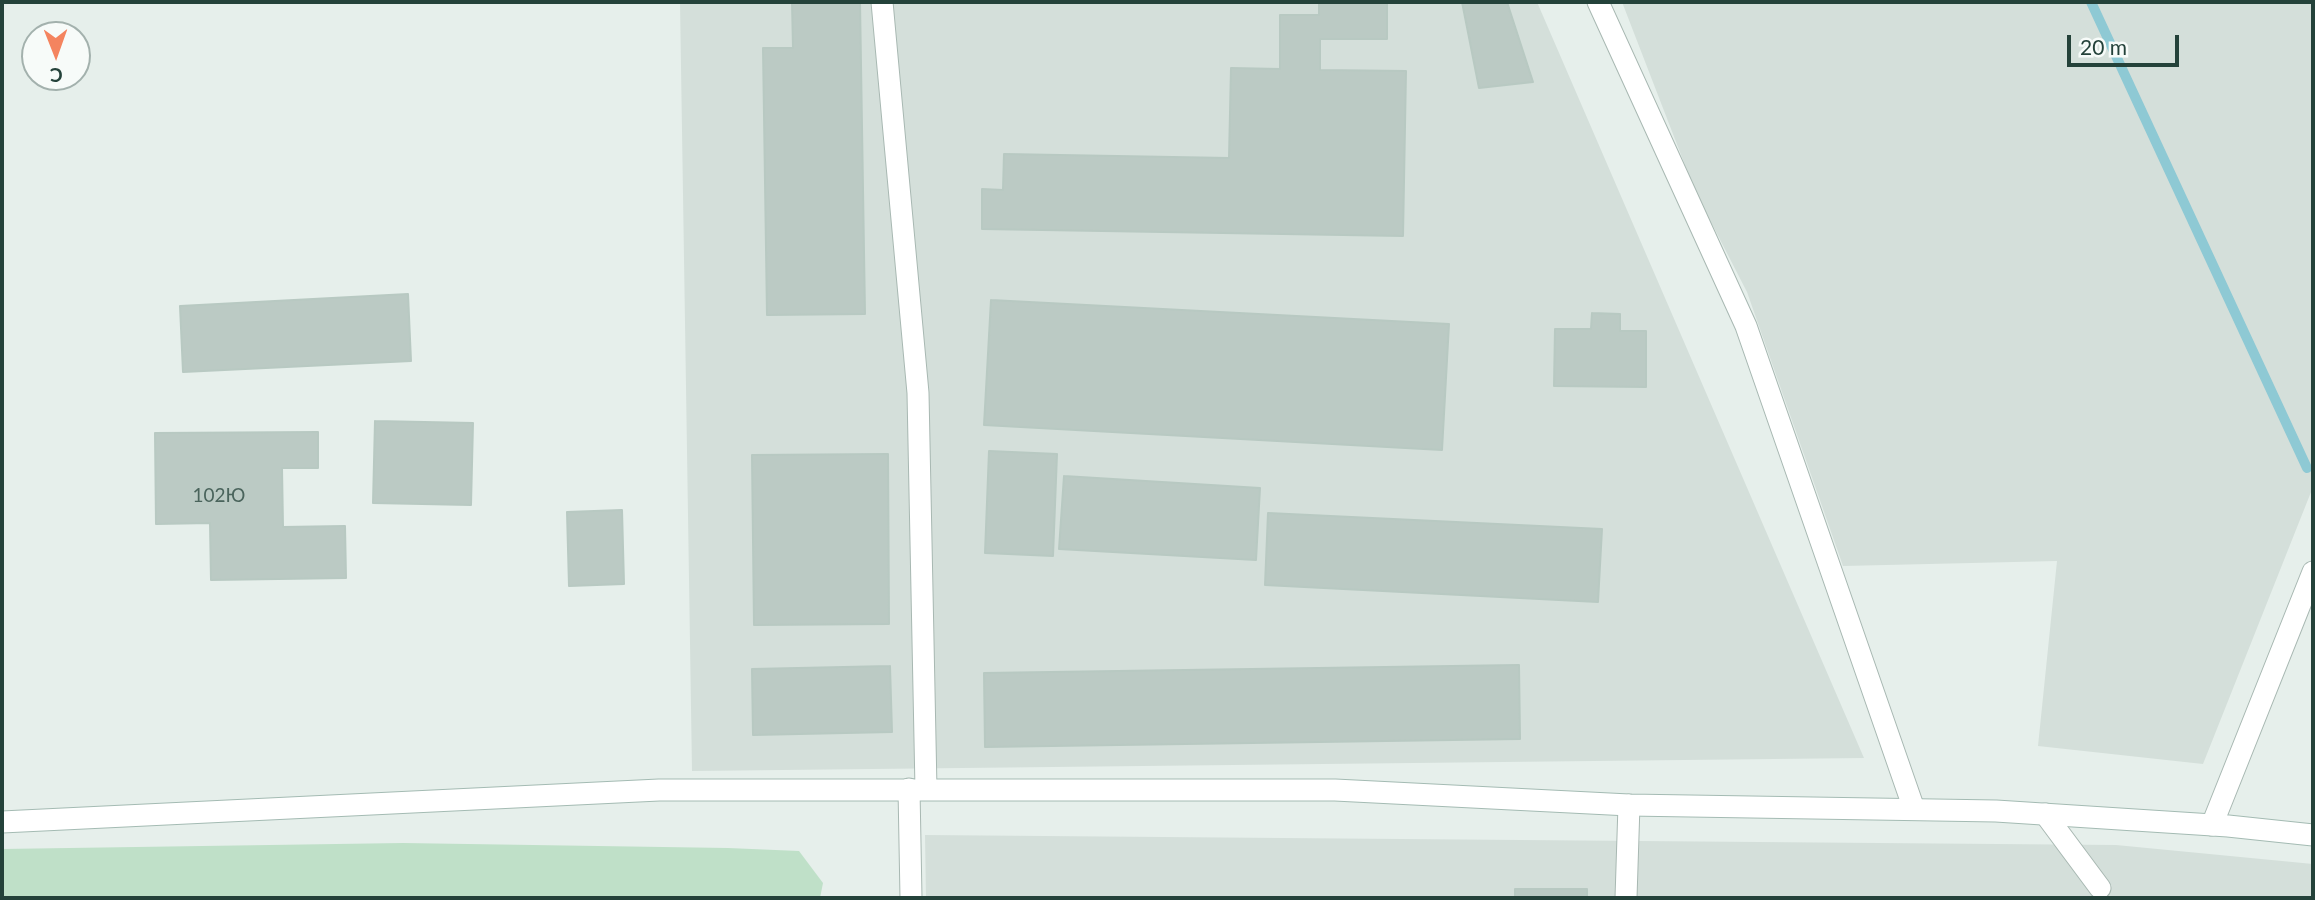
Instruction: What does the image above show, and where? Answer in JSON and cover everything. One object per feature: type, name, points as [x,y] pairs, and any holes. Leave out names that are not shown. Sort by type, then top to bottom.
[{"type":"street","points":[[882,2],[918,393],[918,789],[911,898]]},
{"type":"street","points":[[1598,2],[1746,326],[1914,809]]},
{"type":"street","points":[[2212,825],[2313,572]]},
{"type":"street","points":[[2,822],[659,790],[1335,790],[1629,805],[1914,809],[2045,814],[2313,835]]},
{"type":"street","points":[[1626,898],[1629,805]]},
{"type":"street","points":[[2045,814],[2100,888]]},
{"type":"shaded area","points":[[680,2],[1537,2],[1864,758],[692,771]]},
{"type":"shaded area","points":[[1622,2],[2313,2],[2313,487],[2203,764],[2038,746],[2057,561],[1843,566],[1747,292],[1695,191]]},
{"type":"shaded area","points":[[925,835],[2116,845],[2313,864],[2313,898],[926,898]]},
{"type":"green space","points":[[403,843],[799,851],[823,883],[820,898],[2,898],[2,849]]},
{"type":"building","points":[[792,2],[860,2],[865,314],[767,315],[763,48],[793,48]]},
{"type":"building","points":[[1319,2],[1387,2],[1387,39],[1320,39],[1320,70],[1406,71],[1403,236],[982,229],[982,189],[1003,190],[1004,154],[1229,158],[1231,68],[1280,69],[1280,15],[1319,15]]},
{"type":"building","points":[[1462,2],[1507,2],[1533,82],[1479,88]]},
{"type":"building","points":[[408,294],[411,361],[183,372],[180,306]]},
{"type":"building","points":[[991,300],[1449,324],[1442,450],[984,425]]},
{"type":"building","points":[[1592,313],[1620,314],[1620,331],[1646,331],[1646,387],[1554,386],[1555,329],[1591,329]]},
{"type":"building","points":[[375,421],[473,423],[471,505],[373,503]]},
{"type":"building","points":[[318,432],[318,468],[282,468],[283,527],[345,526],[346,578],[211,580],[210,523],[156,524],[155,433]]},
{"type":"building","points":[[989,451],[1057,454],[1053,556],[985,553]]},
{"type":"building","points":[[888,454],[889,624],[754,625],[752,455]]},
{"type":"building","points":[[1064,476],[1260,488],[1256,560],[1059,549]]},
{"type":"building","points":[[622,510],[624,584],[569,586],[567,512]]},
{"type":"building","points":[[1268,513],[1602,529],[1598,602],[1265,585]]},
{"type":"building","points":[[1519,665],[1520,739],[985,747],[984,673]]},
{"type":"building","points":[[890,666],[892,732],[753,735],[752,669]]},
{"type":"building","points":[[1515,889],[1587,889],[1587,898],[1515,898]]},
{"type":"waterway","points":[[2091,2],[2307,468]]}]
